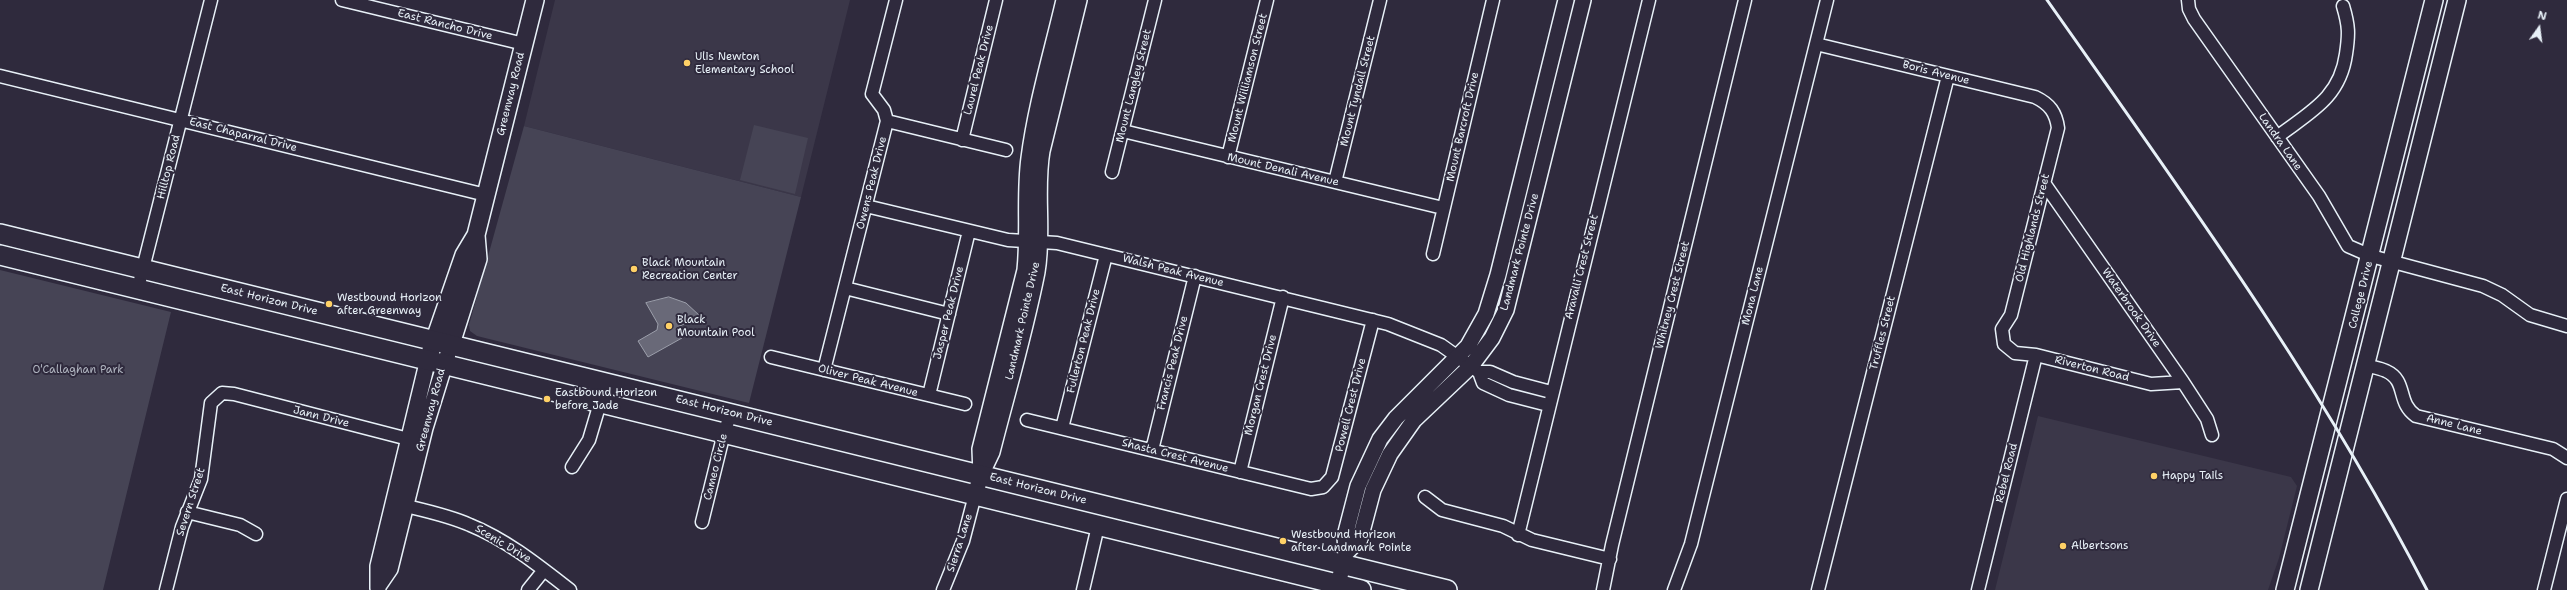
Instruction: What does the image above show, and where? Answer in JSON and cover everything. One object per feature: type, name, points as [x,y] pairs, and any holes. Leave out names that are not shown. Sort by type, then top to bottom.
[{"type":"main road","name":"Greenway Road","points":[[438,351],[478,259],[476,235],[535,0]]},
{"type":"main road","name":"College Drive","points":[[2286,590],[2298,537],[2371,256],[2434,0]]},
{"type":"main road","name":"College Drive","points":[[2309,590],[2458,0]]},
{"type":"main road","name":"East Horizon Drive","points":[[0,234],[143,269],[438,351],[600,403],[1098,526],[1337,587],[1361,590]]},
{"type":"main road","name":"East Horizon Drive","points":[[0,254],[272,321],[298,318],[438,351],[731,413],[981,475],[1345,559],[1447,590]]},
{"type":"main road","points":[[20,259],[33,256],[56,258],[137,276],[143,269]]},
{"type":"main road","points":[[2298,537],[2321,543]]},
{"type":"street","name":"Hilltop Road","points":[[138,288],[211,0]]},
{"type":"street","name":"East Rancho Drive","points":[[342,0],[524,44]]},
{"type":"street","name":"Owens Peak Drive","points":[[824,370],[887,121],[884,110],[872,94],[896,0]]},
{"type":"street","name":"Laurel Peak Drive","points":[[962,140],[996,0]]},
{"type":"street","name":"Landmark Pointe Drive","points":[[975,496],[981,475],[992,452],[1037,272],[1029,156],[1036,118],[1064,0]]},
{"type":"street","name":"Landmark Pointe Drive","points":[[1034,241],[1042,151],[1080,0]]},
{"type":"street","name":"Mount Langley Street","points":[[1112,172],[1155,0]]},
{"type":"street","name":"Mount Williamson Street","points":[[1228,157],[1267,0]]},
{"type":"street","name":"Mount Tyndall Street","points":[[1335,182],[1380,0]]},
{"type":"street","name":"Mount Barcroft Drive","points":[[1433,254],[1493,0]]},
{"type":"street","name":"Landmark Pointe Drive","points":[[1469,365],[1477,331],[1491,300],[1566,0]]},
{"type":"street","name":"Landmark Pointe Drive","points":[[1337,587],[1345,559],[1360,539],[1373,490],[1390,454],[1414,420],[1469,365],[1492,338],[1513,288],[1583,0]]},
{"type":"street","name":"Aravalli Crest Street","points":[[1518,535],[1551,392],[1649,0]]},
{"type":"street","name":"Whitney Crest Street","points":[[1603,590],[1615,529],[1745,0]]},
{"type":"street","name":"Mona Lane","points":[[1674,590],[1691,544],[1827,0]]},
{"type":"street","name":"Landra Lane","points":[[2188,0],[2189,9],[2194,18],[2319,196],[2348,246],[2371,256],[2391,262],[2483,286],[2502,295],[2530,315],[2567,326]]},
{"type":"street","points":[[2277,137],[2324,102],[2340,80],[2344,69],[2350,28],[2343,6]]},
{"type":"street","name":"Boris Avenue","points":[[1816,44],[2035,97],[2044,102],[2053,110]]},
{"type":"street","name":"East Chaparral Drive","points":[[0,76],[486,194]]},
{"type":"street","name":"Truffles Street","points":[[1818,590],[1948,76]]},
{"type":"street","name":"Old Highlands Street","points":[[2004,344],[2002,329],[2011,315],[2058,128],[2053,110]]},
{"type":"street","points":[[887,121],[1006,150]]},
{"type":"street","name":"Mount Denali Avenue","points":[[1123,131],[1443,208]]},
{"type":"street","name":"Waterbrook Drive","points":[[2044,183],[2183,382],[2207,419],[2212,435]]},
{"type":"street","name":"Walsh Peak Avenue","points":[[866,206],[1008,240],[1057,243],[1373,320],[1414,333],[1441,345],[1469,365]]},
{"type":"street","name":"Jasper Peak Drive","points":[[929,395],[969,231]]},
{"type":"street","name":"Fullerton Peak Drive","points":[[1062,428],[1106,255]]},
{"type":"street","name":"Francis Peak Drive","points":[[1152,450],[1195,276]]},
{"type":"street","points":[[845,288],[949,314]]},
{"type":"street","name":"Morgan Crest Drive","points":[[1240,472],[1283,298]]},
{"type":"street","name":"Powell Crest Drive","points":[[1323,487],[1332,477],[1373,320]]},
{"type":"street","name":"Riverton Road","points":[[2004,344],[2015,353],[2036,355],[2151,384],[2183,382]]},
{"type":"street","name":"Greenway Road","points":[[378,587],[378,566],[415,440],[438,351]]},
{"type":"street","name":"Rebel Road","points":[[1978,590],[2036,355]]},
{"type":"street","name":"Oliver Peak Avenue","points":[[771,357],[965,404]]},
{"type":"street","points":[[1469,365],[1513,382],[1551,392]]},
{"type":"street","points":[[1469,365],[1483,383],[1498,391],[1548,405]]},
{"type":"street","name":"Anne Lane","points":[[2365,365],[2386,370],[2394,376],[2401,385],[2404,404],[2416,416],[2553,449],[2567,458]]},
{"type":"street","name":"Jann Drive","points":[[222,393],[234,394],[415,440]]},
{"type":"street","name":"Severn Street","points":[[166,590],[187,512],[201,479],[211,403],[222,393]]},
{"type":"street","points":[[572,466],[589,440],[600,403]]},
{"type":"street","name":"Cameo Circle","points":[[702,522],[724,433],[731,413]]},
{"type":"street","name":"Shasta Crest Avenue","points":[[1027,420],[1311,489],[1323,487]]},
{"type":"street","name":"Greenway Road","points":[[378,587],[390,569],[406,506],[415,440]]},
{"type":"street","name":"Sierra Lane","points":[[943,590],[963,541],[975,496]]},
{"type":"street","points":[[1425,497],[1442,510],[1503,526],[1518,535],[1610,560]]},
{"type":"street","points":[[2544,590],[2567,499]]},
{"type":"street","name":"Scenic Drive","points":[[406,506],[471,525],[517,551],[570,590]]},
{"type":"street","points":[[187,512],[240,525],[256,534]]},
{"type":"street","points":[[1083,590],[1098,526]]},
{"type":"street","points":[[528,590],[544,570]]},
{"type":"shaded area","name":"Ulis Newton Elementary School","points":[[555,0],[850,0],[801,197],[524,126]]},
{"type":"shaded area","points":[[2038,416],[2291,477],[2297,486],[2279,558],[2268,590],[1995,590]]},
{"type":"green space","points":[[754,125],[808,138],[795,194],[740,180]]},
{"type":"green space","name":"Black Mountain Recreation Center","points":[[524,126],[801,197],[749,403],[477,336],[470,331],[469,325]]},
{"type":"green space","name":"O'Callaghan Park","points":[[0,270],[171,312],[103,590],[0,590]]},
{"type":"water","name":"Black Mountain Pool","points":[[669,297],[686,303],[700,316],[676,328],[682,338],[648,357],[638,341],[657,330],[658,324],[646,303]]},
{"type":"railway","points":[[2047,0],[2248,289],[2341,437],[2427,590]]},
{"type":"place","name":"Ulis Newton Elementary School","points":[[687,63]]},
{"type":"place","name":"Black Mountain Recreation Center","points":[[634,269]]},
{"type":"place","name":"Westbound Horizon after Greenway","points":[[329,304]]},
{"type":"place","name":"Black Mountain Pool","points":[[669,326]]},
{"type":"place","name":"Eastbound Horizon before Jade","points":[[547,399]]},
{"type":"place","name":"Happy Tails","points":[[2154,476]]},
{"type":"place","name":"Westbound Horizon after Landmark Pointe","points":[[1283,541]]},
{"type":"place","name":"Albertsons","points":[[2063,546]]}]
